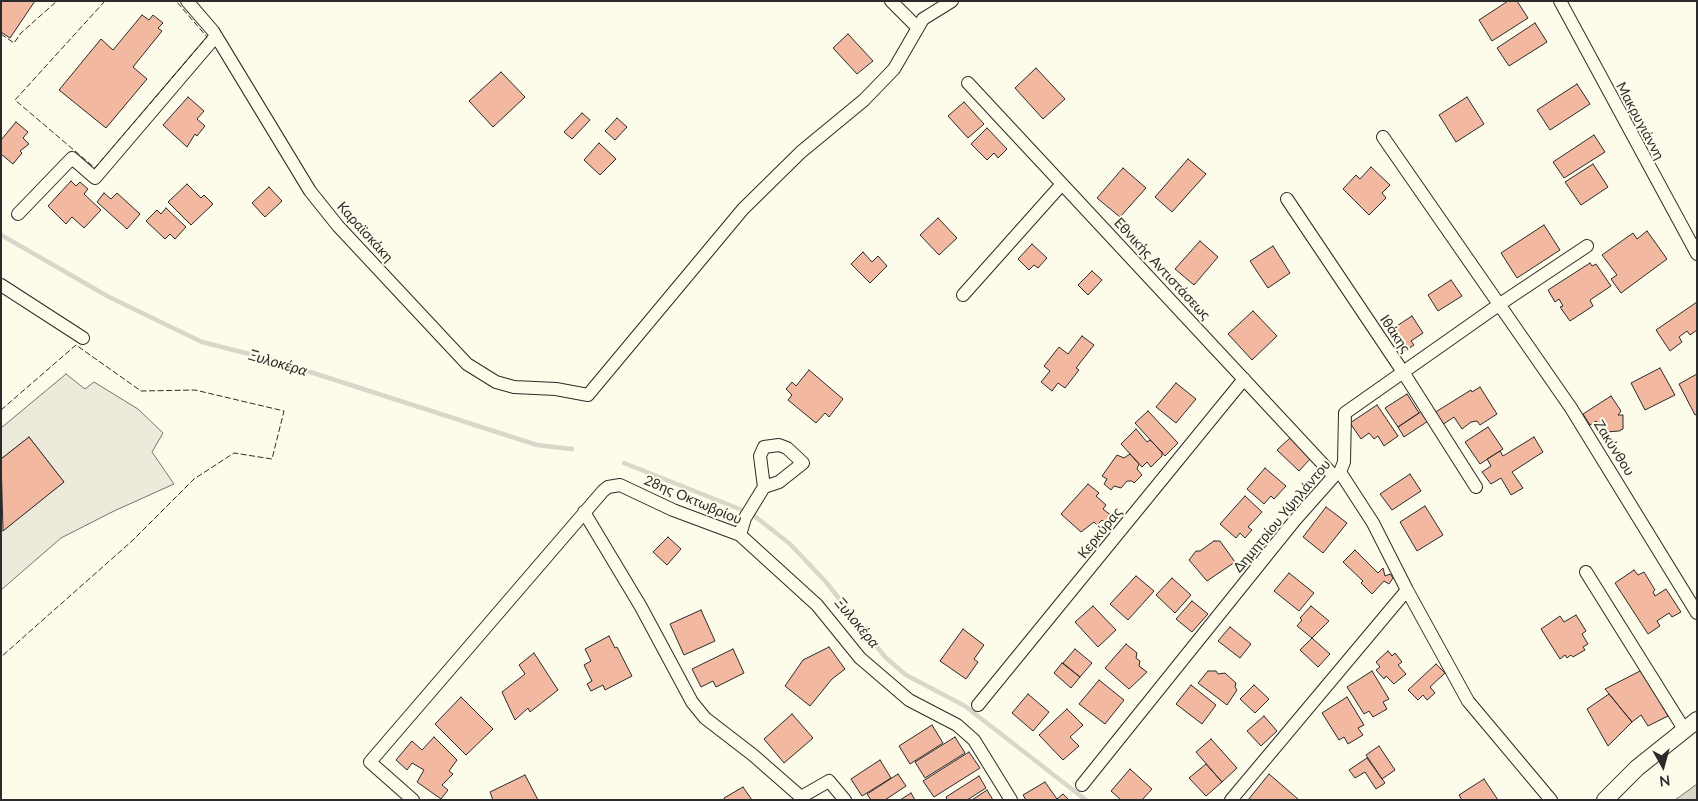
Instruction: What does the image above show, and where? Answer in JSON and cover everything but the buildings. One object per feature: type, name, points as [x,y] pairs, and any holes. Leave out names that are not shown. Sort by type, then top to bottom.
[{"type":"street","name":"Καραϊσκάκη","points":[[187,1],[216,36],[310,191],[338,226],[467,364],[496,382],[514,387],[556,388],[588,395],[743,209],[790,162],[843,119],[885,80],[900,60],[917,27]]},
{"type":"street","points":[[891,1],[917,27],[923,19],[952,1]]},
{"type":"street","name":"Μακρυγιάννη","points":[[1560,1],[1629,133],[1697,254]]},
{"type":"street","points":[[18,214],[72,158],[95,178],[216,36]]},
{"type":"street","name":"Εθνικής Αντιστάσεως","points":[[968,82],[1244,379],[1337,474],[1374,523],[1406,590],[1468,701],[1551,800]]},
{"type":"street","name":"Ζακύνθου","points":[[1383,137],[1571,408],[1697,613]]},
{"type":"street","points":[[963,296],[1062,184]]},
{"type":"street","name":"Ιθάκης","points":[[1287,199],[1403,372],[1476,487]]},
{"type":"street","name":"Δημητρίου Υψηλάντου","points":[[1082,785],[1337,474],[1344,462],[1345,414],[1500,304],[1587,246]]},
{"type":"street","points":[[1,285],[84,338]]},
{"type":"street","name":"Κερκύρας","points":[[978,705],[1244,379]]},
{"type":"street","name":"28ης Οκτωβρίου","points":[[584,512],[603,490],[613,485],[625,486],[673,510],[740,535],[817,605],[860,658],[909,700],[957,725],[974,740],[1011,800]]},
{"type":"street","points":[[740,535],[752,504],[764,487]]},
{"type":"street","points":[[413,800],[370,762],[584,512],[641,607],[692,702],[705,718],[753,755],[800,797],[829,781],[845,800]]},
{"type":"street","points":[[1586,572],[1691,724],[1637,768],[1605,800]]},
{"type":"street","points":[[1231,800],[1406,590]]},
{"type":"shaded area","points":[[66,374],[85,389],[94,382],[138,409],[163,433],[152,452],[174,484],[114,511],[61,538],[1,590],[1,532],[64,482],[29,437],[1,459],[1,428]]},
{"type":"shaded area","points":[[1697,784],[1697,800],[1675,800]]},
{"type":"waterway","name":"Ξυλοκέρα","points":[[1,235],[109,297],[202,342],[273,360],[537,445],[572,449]]},
{"type":"waterway","name":"Ξυλοκέρα","points":[[624,463],[752,514],[790,544],[826,582],[885,657],[906,675],[965,706],[1086,800]]},
{"type":"fence","points":[[1,34],[14,43],[21,33],[57,1]]},
{"type":"fence","points":[[105,1],[15,100],[95,168],[207,37],[176,1]]},
{"type":"fence","points":[[1,410],[76,345],[141,391],[195,390],[284,411],[272,459],[234,453],[194,479],[132,541],[1,657]]}]
